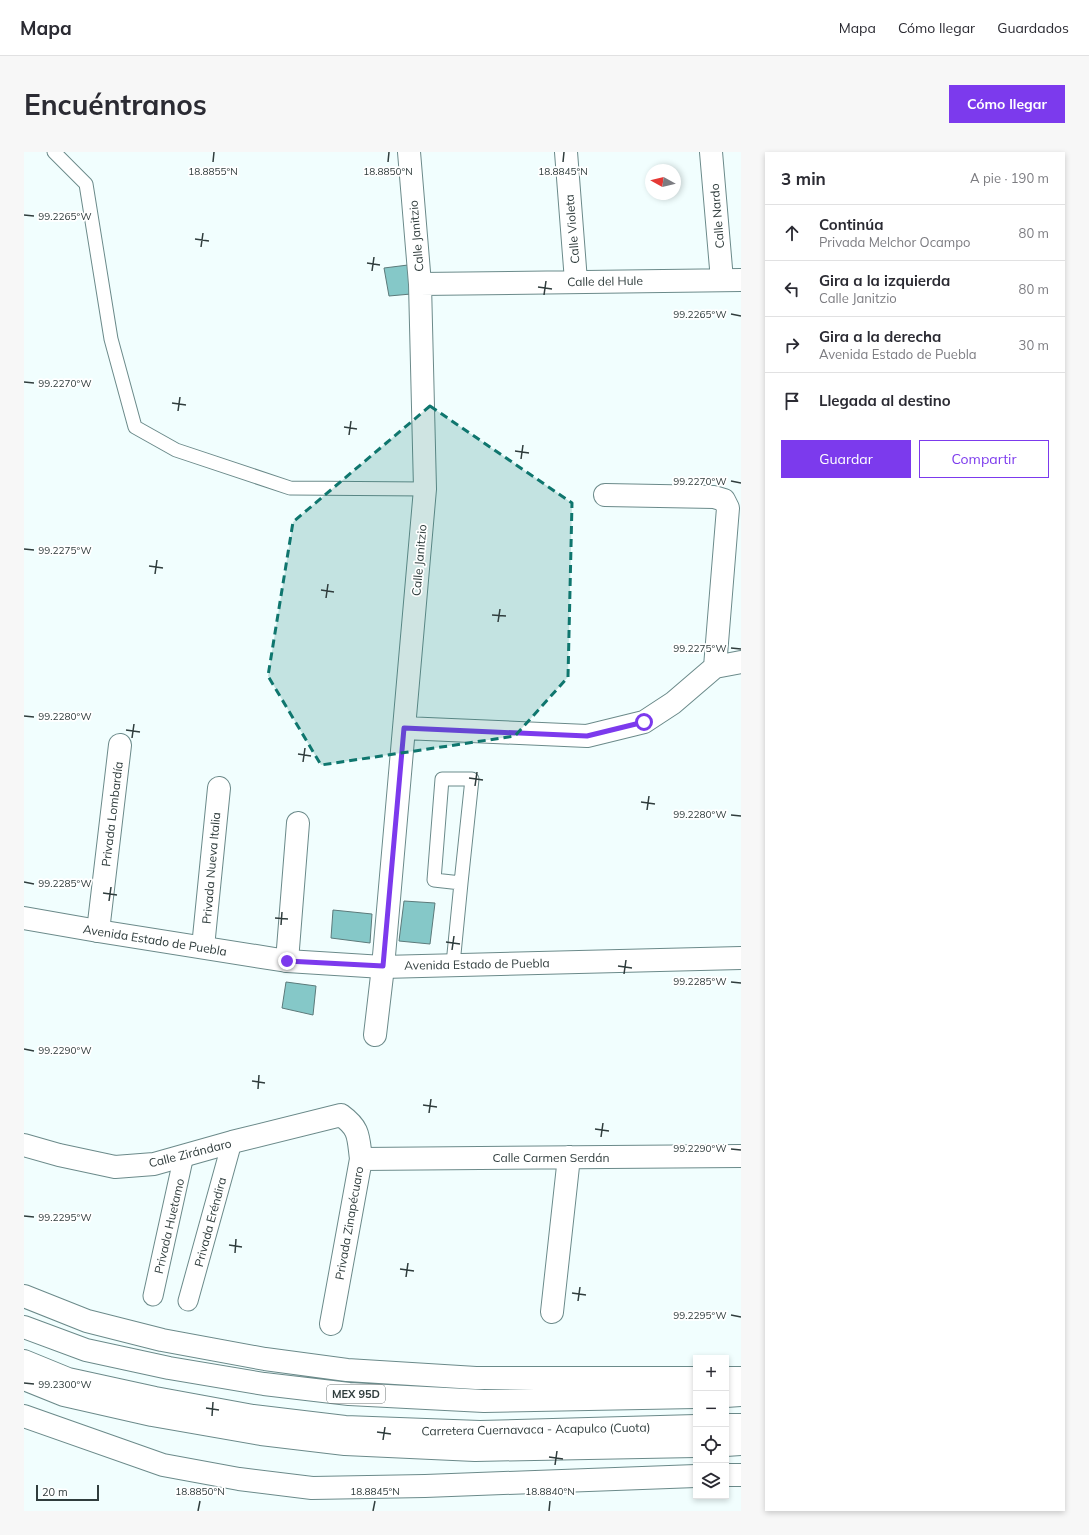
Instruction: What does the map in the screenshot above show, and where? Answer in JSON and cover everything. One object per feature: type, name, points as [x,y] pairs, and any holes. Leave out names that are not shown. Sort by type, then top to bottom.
[{"type":"main road","name":"Calle Janitzio","points":[[375,1036],[383,966],[425,489],[420,284],[409,152]]},
{"type":"main road","name":"Calle Violeta","points":[[566,152],[576,281]]},
{"type":"main road","name":"Calle Nardo","points":[[711,152],[732,280]]},
{"type":"main road","name":"Calle del Hule","points":[[420,284],[732,280]]},
{"type":"main road","points":[[605,495],[714,497],[724,500],[735,508],[715,666]]},
{"type":"main road","points":[[404,728],[587,736],[644,722],[673,703],[715,666],[741,662]]},
{"type":"main road","name":"Privada Lombardía","points":[[98,931],[120,745]]},
{"type":"main road","name":"Privada Nueva Italia","points":[[204,947],[218,788]]},
{"type":"main road","points":[[287,961],[298,823]]},
{"type":"main road","name":"Avenida Estado de Puebla","points":[[24,918],[287,961],[383,966],[741,958]]},
{"type":"main road","name":"Calle Zirándaro","points":[[24,1145],[58,1155],[115,1167],[154,1164],[232,1142],[341,1115],[353,1123]]},
{"type":"main road","name":"Privada Zinapécuaro","points":[[331,1324],[361,1159],[358,1136],[353,1123]]},
{"type":"main road","name":"Calle Carmen Serdán","points":[[361,1159],[741,1156]]},
{"type":"main road","points":[[552,1312],[569,1157]]},
{"type":"main road","points":[[24,1296],[87,1321],[162,1340],[265,1359],[347,1370],[476,1378],[693,1378]]},
{"type":"main road","name":"MEX 95D","points":[[24,1327],[86,1350],[168,1368],[264,1384],[349,1394],[484,1401],[693,1397]]},
{"type":"main road","name":"Carretera Cuernavaca - Acapulco (Cuota)","points":[[24,1361],[68,1379],[155,1398],[252,1416],[345,1426],[480,1432],[693,1426]]},
{"type":"main road","points":[[729,1378],[741,1378]]},
{"type":"main road","points":[[24,1379],[64,1395],[152,1416],[261,1434],[345,1444],[475,1450],[693,1446]]},
{"type":"main road","points":[[729,1396],[741,1395]]},
{"type":"main road","points":[[24,1416],[163,1465],[239,1479],[312,1488],[425,1486],[693,1476]]},
{"type":"main road","points":[[729,1425],[741,1425]]},
{"type":"main road","points":[[729,1445],[741,1444]]},
{"type":"main road","points":[[729,1475],[741,1475]]},
{"type":"street","name":"Privada Eréndira","points":[[188,1302],[232,1142]]},
{"type":"street","name":"Privada Huetamo","points":[[153,1296],[184,1155]]},
{"type":"lane","points":[[54,152],[86,184],[111,339],[135,428],[176,450],[290,488],[425,489]]},
{"type":"lane","points":[[453,964],[472,779],[442,779],[434,880],[461,883]]},
{"type":"highlighted area","points":[[430,406],[572,503],[568,677],[515,736],[321,765],[268,676],[293,522]]},
{"type":"building","points":[[408,265],[411,294],[389,296],[384,268]]},
{"type":"building","points":[[404,901],[435,903],[430,944],[399,941]]},
{"type":"building","points":[[333,910],[372,914],[370,943],[331,938]]},
{"type":"building","points":[[286,982],[316,986],[313,1015],[282,1008]]},
{"type":"route","points":[[287,961],[383,966],[404,728],[587,736],[644,722]]}]
